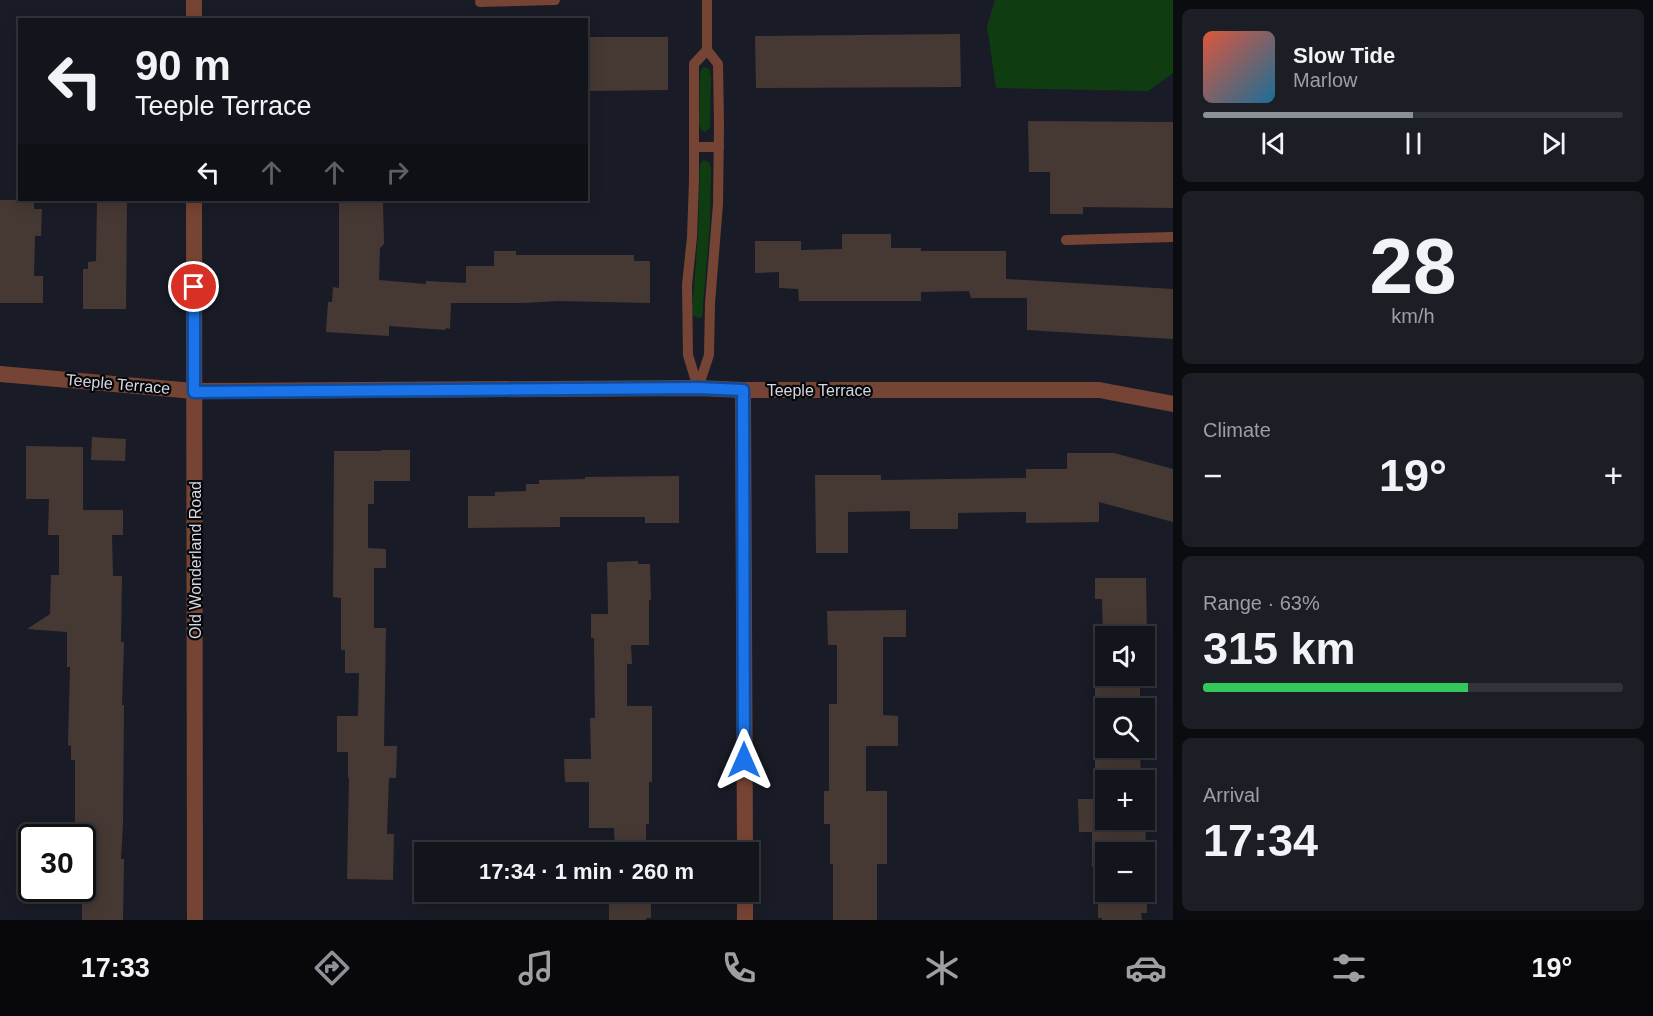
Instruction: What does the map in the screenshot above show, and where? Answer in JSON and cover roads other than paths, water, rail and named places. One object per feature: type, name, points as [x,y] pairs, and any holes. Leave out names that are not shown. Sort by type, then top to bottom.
[{"type":"street","points":[[194,0],[194,18]]},
{"type":"street","name":"Old Wonderland Road","points":[[194,201],[195,920]]},
{"type":"street","name":"Teeple Terrace","points":[[0,374],[194,392],[698,388],[1099,390],[1173,404]]},
{"type":"street","points":[[743,390],[745,842]]},
{"type":"street","points":[[745,902],[745,920]]},
{"type":"lane","points":[[480,2],[555,0]]},
{"type":"lane","points":[[698,388],[709,355],[710,303],[718,204],[718,64],[707,50],[707,0]]},
{"type":"lane","points":[[698,388],[688,355],[687,285],[692,237],[694,64],[707,50]]},
{"type":"lane","points":[[694,147],[719,147]]},
{"type":"lane","points":[[1066,240],[1173,237]]}]
